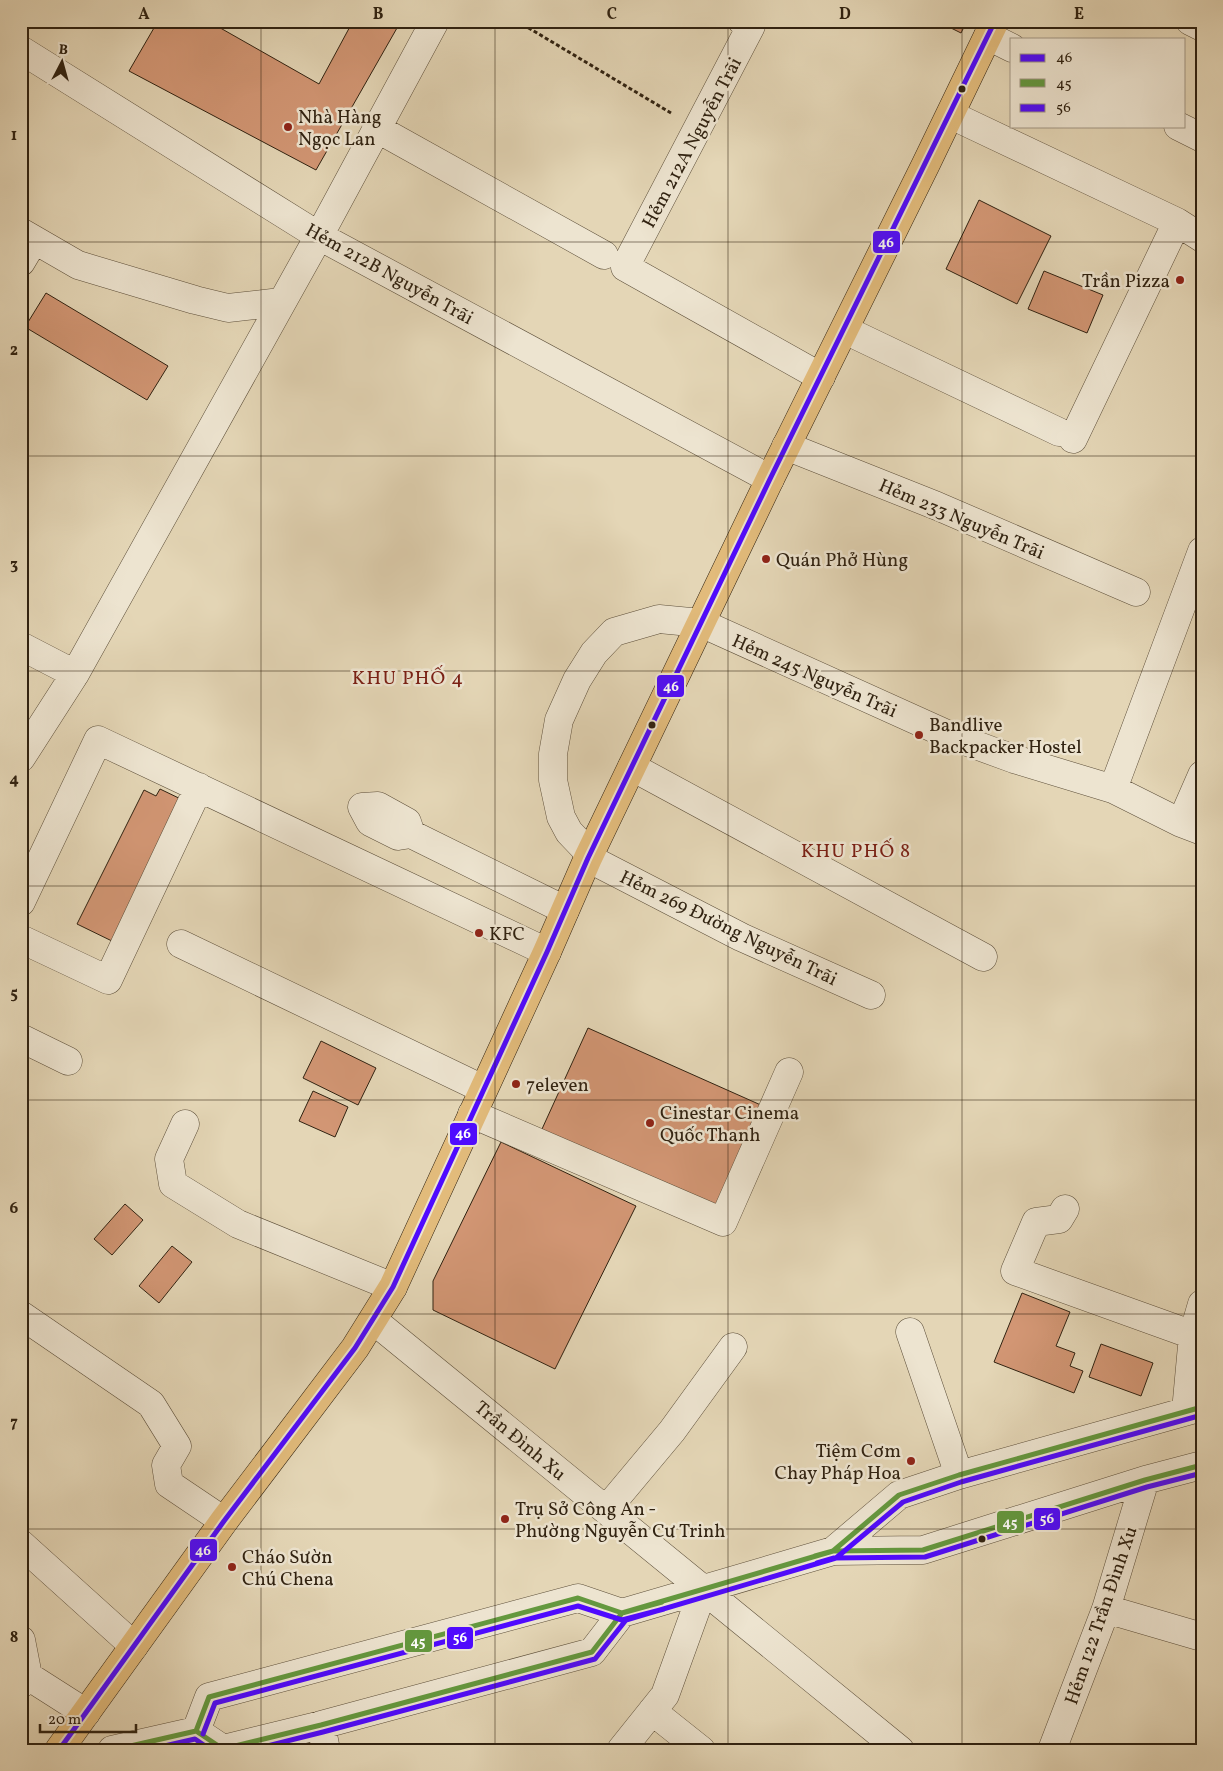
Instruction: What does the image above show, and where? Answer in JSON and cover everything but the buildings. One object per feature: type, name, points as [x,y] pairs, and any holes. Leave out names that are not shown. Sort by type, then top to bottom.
[{"type":"main road","points":[[59,1750],[224,1521],[355,1348],[393,1287],[547,952],[588,856],[770,478],[845,330],[991,29]]},
{"type":"street","points":[[21,758],[75,674],[435,21]]},
{"type":"street","name":"Hẻm 212A Nguyễn Trãi","points":[[615,261],[751,26],[742,21]]},
{"type":"street","points":[[1190,21],[1202,27]]},
{"type":"street","points":[[991,29],[1010,46]]},
{"type":"street","name":"Hẻm 212B Nguyễn Trãi","points":[[21,50],[318,236],[770,478]]},
{"type":"street","points":[[950,115],[1177,222],[1202,238]]},
{"type":"street","points":[[376,128],[821,377]]},
{"type":"street","points":[[1182,128],[1202,138]]},
{"type":"street","points":[[845,330],[1066,435],[1177,222]]},
{"type":"street","points":[[25,244],[78,265],[228,308],[281,302]]},
{"type":"street","name":"Hẻm 233 Nguyễn Trãi","points":[[786,446],[937,506],[1136,592]]},
{"type":"street","points":[[1113,789],[1201,555]]},
{"type":"street","name":"Hẻm 245 Nguyễn Trãi","points":[[588,856],[561,817],[553,780],[553,754],[559,720],[578,680],[594,653],[614,632],[659,619],[701,623],[951,736],[1014,759],[1113,789],[1192,827],[1202,775]]},
{"type":"street","points":[[21,646],[75,674]]},
{"type":"street","points":[[21,902],[98,740],[547,952]]},
{"type":"street","points":[[632,767],[984,956]]},
{"type":"street","points":[[21,939],[108,980],[199,787]]},
{"type":"street","points":[[411,834],[565,910]]},
{"type":"street","name":"Hẻm 269 Đường Nguyễn Trãi","points":[[588,856],[741,937],[871,995]]},
{"type":"street","points":[[181,944],[483,1089]]},
{"type":"street","points":[[21,1038],[68,1061]]},
{"type":"street","points":[[472,1114],[723,1222],[789,1072]]},
{"type":"street","points":[[185,1124],[169,1159],[172,1184],[238,1224],[393,1287]]},
{"type":"street","points":[[1064,1209],[1059,1219],[1036,1222],[1015,1271],[1193,1335]]},
{"type":"street","points":[[833,1551],[899,1495],[959,1475],[1194,1409],[1193,1335],[1202,1304]]},
{"type":"street","points":[[21,1315],[151,1404],[177,1446],[166,1465],[169,1484],[224,1521]]},
{"type":"street","name":"Trần Ðình Xu","points":[[373,1320],[409,1347],[892,1747]]},
{"type":"street","points":[[910,1332],[959,1475]]},
{"type":"street","points":[[606,1510],[672,1431],[733,1346]]},
{"type":"street","points":[[199,1740],[209,1697],[218,1694],[578,1598],[622,1613],[833,1551],[923,1550],[1145,1480],[1202,1465]]},
{"type":"street","name":"Hẻm 122 Trần Ðình Xu","points":[[1052,1750],[1106,1609],[1145,1480]]},
{"type":"street","points":[[21,1544],[134,1646]]},
{"type":"street","points":[[621,1750],[665,1695],[703,1590]]},
{"type":"street","points":[[1106,1609],[1202,1637]]},
{"type":"street","points":[[112,1750],[199,1740],[223,1749],[324,1738],[592,1652],[622,1613]]},
{"type":"street","points":[[21,1640],[24,1680],[86,1713]]},
{"type":"street","points":[[652,1711],[702,1750]]},
{"type":"path","points":[[517,21],[674,115]]},
{"type":"transit line","name":"46","points":[[59,1750],[224,1521],[355,1348],[393,1287],[547,952],[588,858],[770,479],[995,21]]},
{"type":"transit line","name":"45","points":[[113,1750],[196,1731],[223,1749],[321,1725],[592,1652],[622,1613],[833,1551],[899,1495],[959,1475],[1202,1407]]},
{"type":"transit line","name":"56","points":[[251,1750],[595,1659],[626,1620],[836,1558],[903,1502],[961,1482],[1202,1415]]},
{"type":"transit line","name":"45","points":[[815,1556],[833,1551],[923,1550],[1145,1480],[1202,1465]]},
{"type":"transit line","name":"56","points":[[817,1563],[834,1558],[925,1557],[1147,1487],[1202,1473]]},
{"type":"transit line","name":"45","points":[[196,1731],[209,1697],[578,1598],[622,1613],[662,1602]]},
{"type":"transit line","name":"56","points":[[203,1734],[215,1703],[578,1606],[622,1620],[664,1609]]},
{"type":"transit line","name":"56","points":[[147,1750],[195,1739],[211,1750]]},
{"type":"place","name":"Nhà Hàng Ngọc Lan","points":[[288,127]]},
{"type":"place","name":"Trần Pizza","points":[[1180,280]]},
{"type":"place","name":"Quán Phở Hùng","points":[[766,559]]},
{"type":"place","name":"Bandlive Backpacker Hostel","points":[[919,735]]},
{"type":"place","name":"KFC","points":[[479,933]]},
{"type":"place","name":"7eleven","points":[[516,1084]]},
{"type":"place","name":"Cinestar Cinema Quốc Thanh","points":[[650,1123]]},
{"type":"place","name":"Tiệm Cơm Chay Pháp Hoa","points":[[911,1461]]},
{"type":"place","name":"Trụ Sở Công An - Phường Nguyễn Cư Trinh","points":[[505,1519]]},
{"type":"place","name":"Cháo Sườn Chú Chena","points":[[232,1567]]},
{"type":"district","name":"KHU PHỐ 4","points":[[408,677]]},
{"type":"district","name":"KHU PHỐ 8","points":[[856,850]]}]
